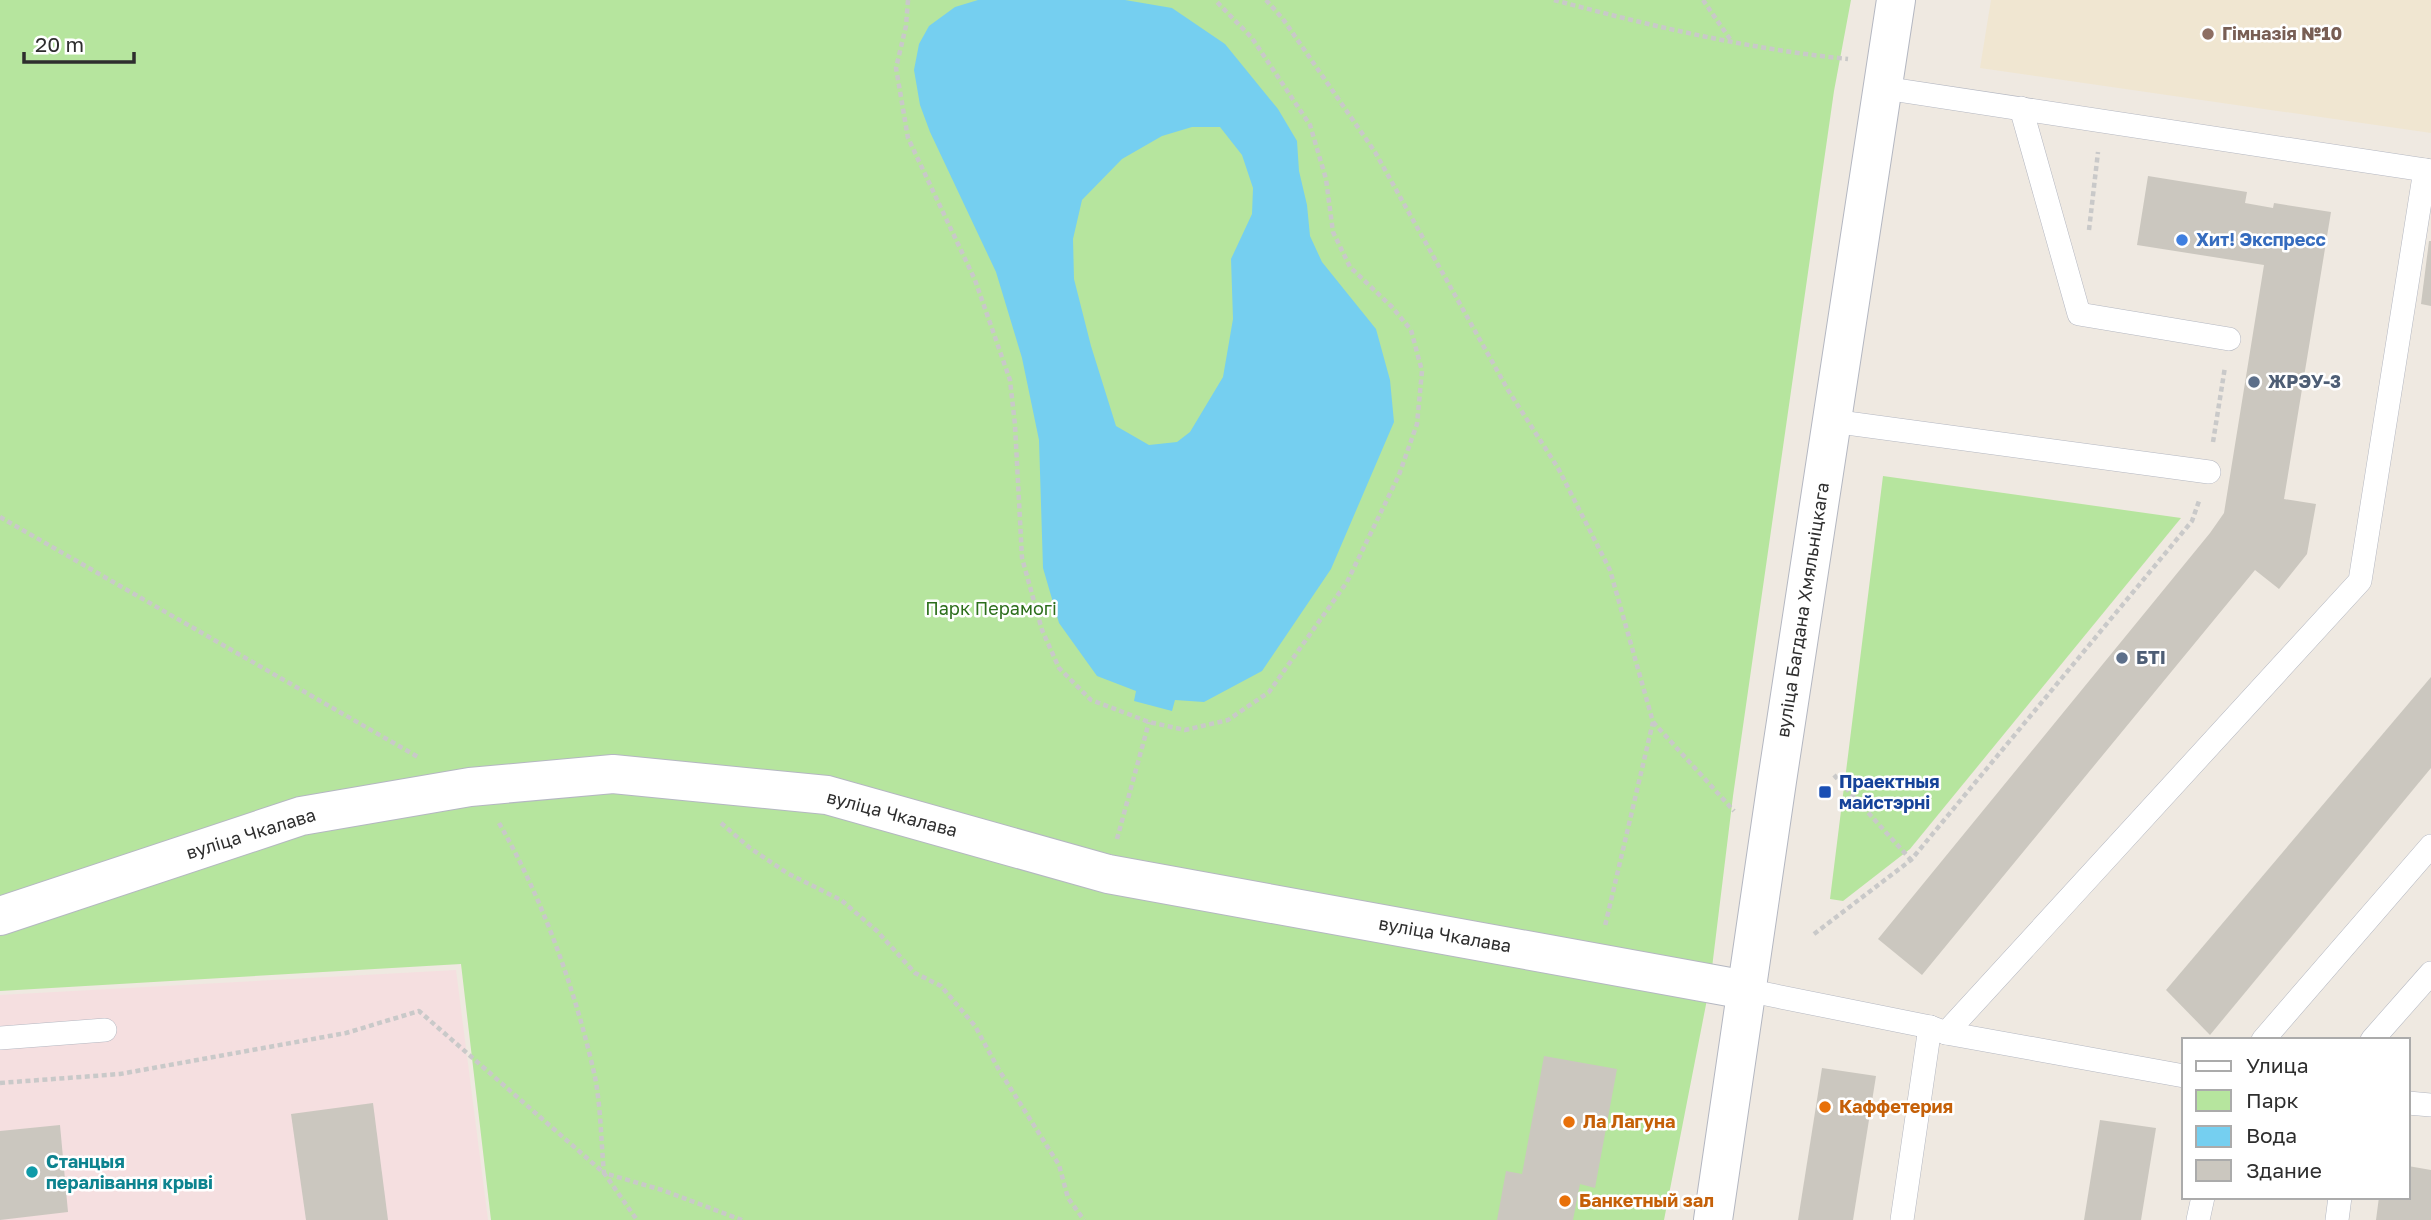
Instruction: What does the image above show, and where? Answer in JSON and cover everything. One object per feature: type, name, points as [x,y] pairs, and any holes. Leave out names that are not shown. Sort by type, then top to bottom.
[{"type":"street","name":"вуліца Багдана Хмяльніцкага","points":[[1713,1220],[1896,0]]},
{"type":"street","name":"вуліца Чкалава","points":[[0,916],[301,816],[470,788],[613,774],[827,795],[1108,874],[1746,990]]},
{"type":"lane","points":[[1884,88],[2428,171],[2360,581],[1938,1030],[1902,1220]]},
{"type":"lane","points":[[2021,108],[2079,314],[2229,338]]},
{"type":"lane","points":[[1832,421],[2209,472]]},
{"type":"lane","points":[[2265,1038],[2431,846]]},
{"type":"lane","points":[[2374,1038],[2431,973]]},
{"type":"lane","points":[[1746,990],[1938,1030],[2182,1076]]},
{"type":"lane","points":[[0,1038],[106,1030]]},
{"type":"lane","points":[[2410,1103],[2431,1105]]},
{"type":"lane","points":[[2198,1220],[2203,1199]]},
{"type":"lane","points":[[2337,1220],[2340,1199]]},
{"type":"path","points":[[908,0],[906,26],[896,68],[908,138],[975,280],[1010,380],[1022,558],[1042,630],[1059,668],[1091,700],[1149,722],[1185,730],[1228,720],[1269,692],[1347,582],[1393,487],[1417,424],[1422,371],[1410,330],[1392,307],[1350,267],[1333,232],[1326,179],[1310,124],[1252,38],[1215,0]]},
{"type":"path","points":[[1266,0],[1283,19],[1374,152],[1508,390],[1558,468],[1610,570],[1653,722],[1739,817]]},
{"type":"path","points":[[1554,0],[1661,29],[1786,53],[1848,59]]},
{"type":"path","points":[[1703,0],[1732,42]]},
{"type":"path","points":[[1814,934],[1911,860],[2192,521],[2209,472],[2229,338]]},
{"type":"path","points":[[0,517],[470,788],[487,802],[518,856],[574,1001],[595,1080],[604,1173]]},
{"type":"path","points":[[1118,837],[1149,722]]},
{"type":"path","points":[[1597,962],[1653,722]]},
{"type":"path","points":[[1834,775],[1911,860]]},
{"type":"path","points":[[670,779],[750,848],[787,873],[841,900],[877,931],[915,973],[941,986],[975,1026],[999,1070],[1059,1165],[1068,1198],[1084,1220]]},
{"type":"path","points":[[0,1083],[120,1074],[346,1033],[419,1011],[604,1173],[637,1220]]},
{"type":"path","points":[[604,1173],[662,1189],[742,1220]]},
{"type":"shaded area","name":"Гімназія №10","points":[[1991,0],[2431,0],[2431,133],[1980,68]]},
{"type":"shaded area","points":[[456,970],[488,1220],[0,1220],[0,995]]},
{"type":"green space","name":"Парк Перамогі","points":[[0,0],[1851,0],[1834,91],[1733,796],[1710,984],[1664,1220],[491,1220],[461,964],[0,991]]},
{"type":"green space","points":[[1883,476],[2181,518],[1910,849],[1843,901],[1830,899]]},
{"type":"water","points":[[978,0],[1125,0],[1172,8],[1225,44],[1278,109],[1297,141],[1310,236],[1322,262],[1376,329],[1390,380],[1394,422],[1331,569],[1262,671],[1204,702],[1175,700],[1172,711],[1134,701],[1136,691],[1097,676],[1059,623],[1043,568],[1039,440],[1022,358],[996,272],[930,132],[920,105],[914,70],[919,44],[929,26],[955,7]],"holes":[[[1192,127],[1220,127],[1242,155],[1253,188],[1252,214],[1231,259],[1233,319],[1223,377],[1190,432],[1177,442],[1149,445],[1116,426],[1074,279],[1073,239],[1082,200],[1122,159],[1162,136]]]},
{"type":"building","points":[[2148,176],[2247,192],[2245,203],[2273,208],[2274,203],[2331,212],[2284,499],[2316,504],[2307,554],[2279,589],[2255,570],[1922,975],[1878,939],[2224,513],[2264,265],[2137,245]]},
{"type":"building","points":[[2431,241],[2431,306],[2421,304]]},
{"type":"building","points":[[2431,677],[2431,768],[2210,1035],[2166,990]]},
{"type":"building","name":"Ла Лагуна","points":[[1544,1056],[1617,1069],[1595,1188],[1580,1184],[1573,1220],[1497,1220],[1506,1171],[1522,1174]]},
{"type":"building","points":[[1822,1068],[1876,1076],[1853,1220],[1798,1220]]},
{"type":"building","points":[[373,1103],[388,1220],[306,1220],[291,1114]]},
{"type":"building","points":[[2100,1120],[2156,1128],[2141,1220],[2084,1220]]},
{"type":"building","name":"Станцыя пералівання крыві","points":[[60,1125],[68,1212],[0,1220],[0,1131]]},
{"type":"building","points":[[2410,1166],[2431,1170],[2431,1220],[2376,1220],[2379,1199],[2410,1199]]},
{"type":"place","name":"Гімназія №10","points":[[2208,34]]},
{"type":"place","name":"Хит! Экспресс","points":[[2182,240]]},
{"type":"place","name":"ЖРЭУ-3","points":[[2254,382]]},
{"type":"place","name":"БТІ","points":[[2122,658]]},
{"type":"place","name":"Праектныя майстэрні","points":[[1825,792]]},
{"type":"place","name":"Каффетерия","points":[[1825,1107]]},
{"type":"place","name":"Ла Лагуна","points":[[1569,1122]]},
{"type":"place","name":"Станцыя пералівання крыві","points":[[32,1172]]},
{"type":"place","name":"Банкетный зал","points":[[1565,1201]]}]
